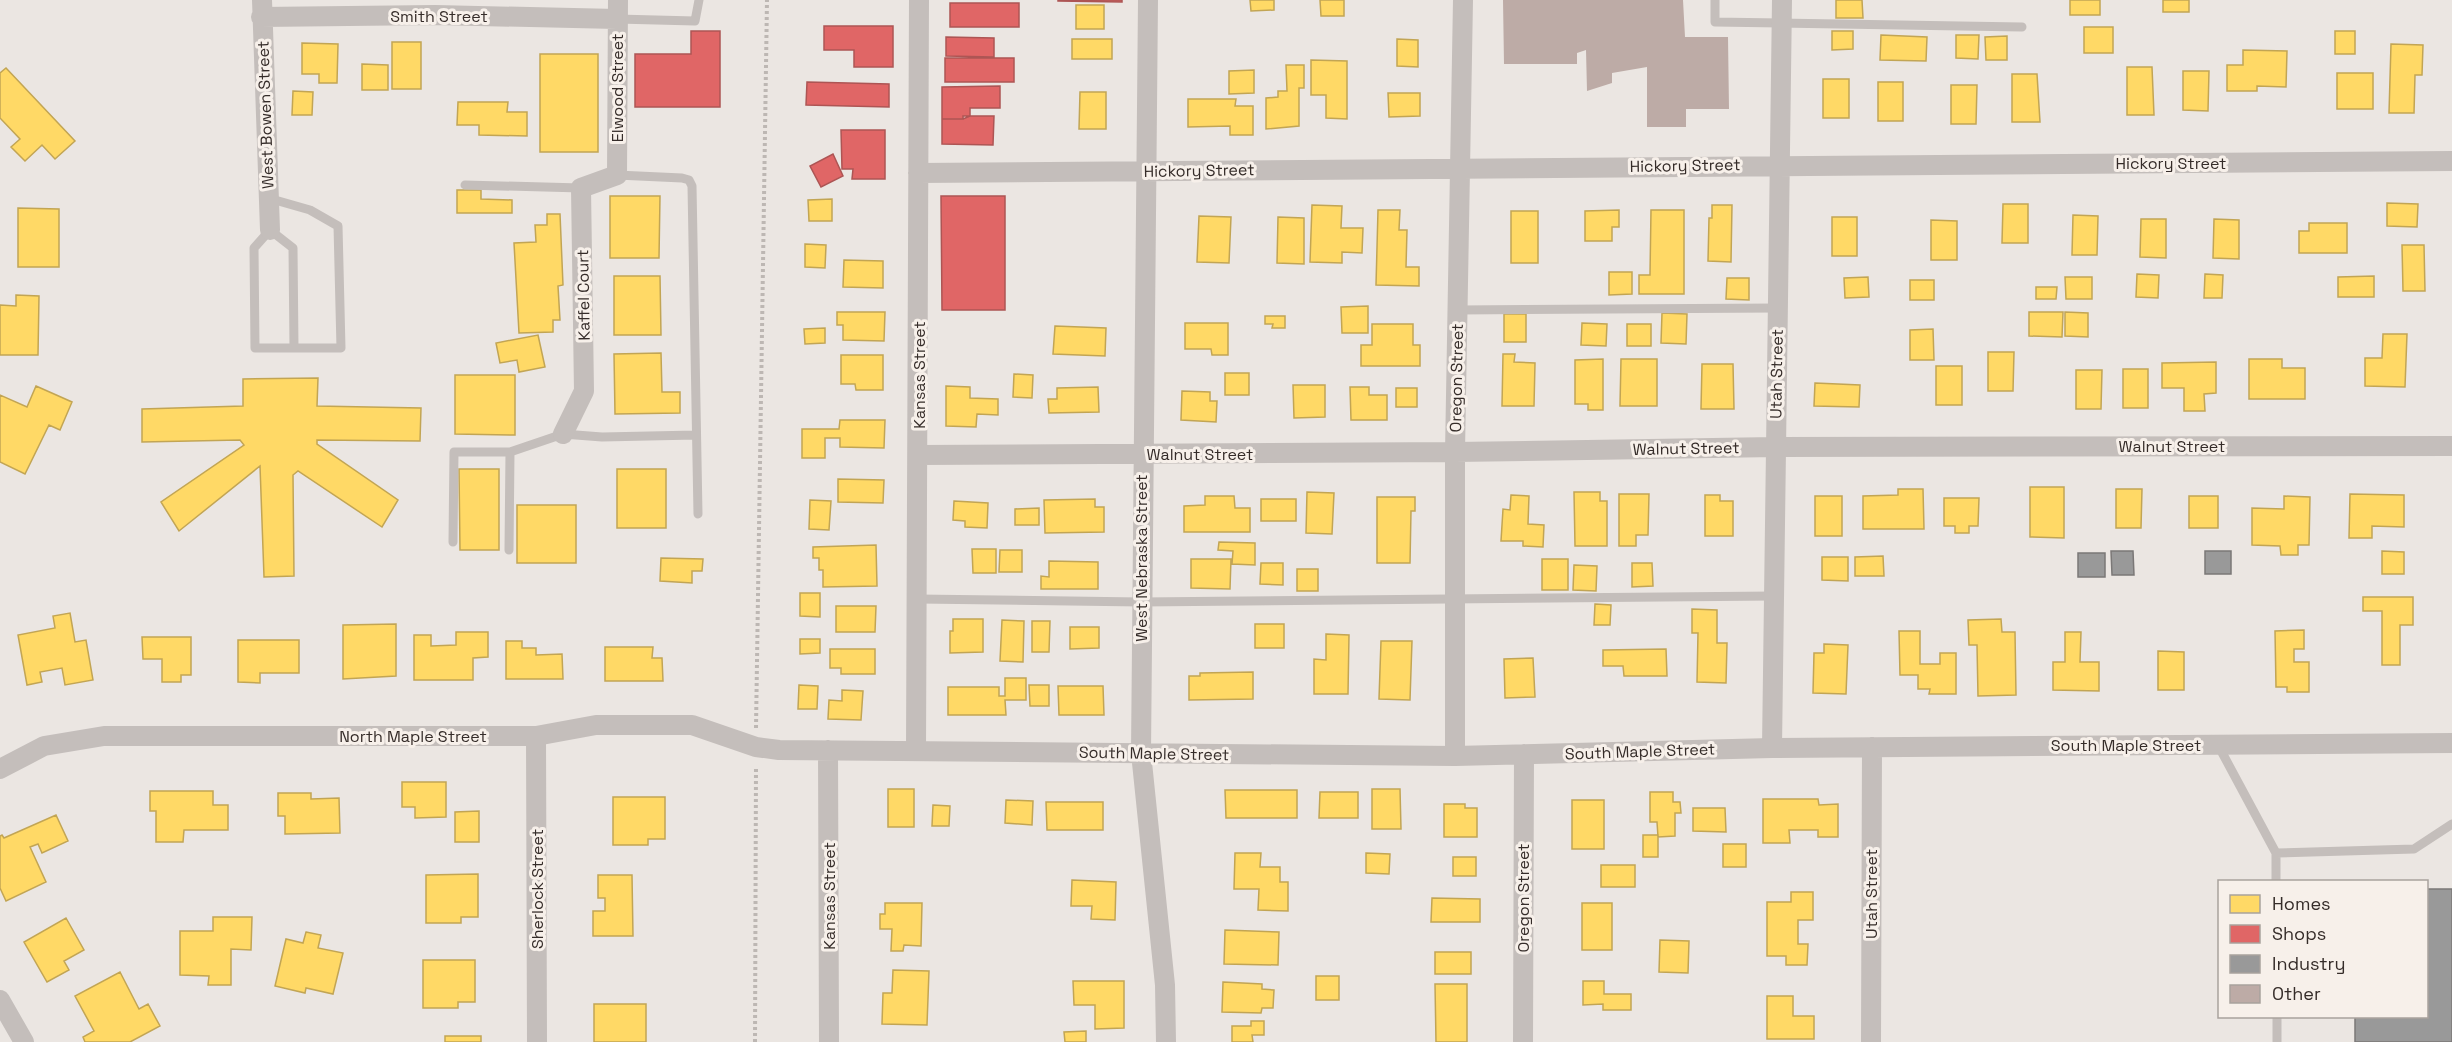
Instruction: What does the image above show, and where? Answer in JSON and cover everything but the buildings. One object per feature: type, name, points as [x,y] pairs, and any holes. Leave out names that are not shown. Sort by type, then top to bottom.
[{"type":"street","name":"Kansas Street","points":[[916,750],[919,455],[919,0]]},
{"type":"street","name":"West Nebraska Street","points":[[1148,0],[1141,753],[1165,985],[1166,1042]]},
{"type":"street","name":"Oregon Street","points":[[1455,756],[1455,452],[1464,0]]},
{"type":"street","name":"Utah Street","points":[[1772,748],[1778,164],[1782,0]]},
{"type":"street","name":"Smith Street","points":[[262,8],[435,12],[617,9]]},
{"type":"street","name":"West Bowen Street","points":[[262,8],[270,230]]},
{"type":"street","name":"Elwood Street","points":[[617,9],[617,175]]},
{"type":"street","name":"Hickory Street","points":[[918,173],[1778,164],[2452,161]]},
{"type":"street","points":[[581,189],[617,175]]},
{"type":"street","name":"Kaffel Court","points":[[563,434],[584,391],[581,189]]},
{"type":"street","name":"Walnut Street","points":[[919,455],[1455,452],[1775,447],[2452,446]]},
{"type":"street","name":"North Maple Street","points":[[0,769],[44,746],[104,736],[537,736],[596,725],[692,725],[756,747],[828,750]]},
{"type":"street","name":"Sherlock Street","points":[[537,736],[537,1042]]},
{"type":"street","name":"South Maple Street","points":[[828,750],[1455,756],[1772,748],[2452,743]]},
{"type":"street","name":"Utah Street","points":[[1871,1042],[1872,747]]},
{"type":"street","name":"Kansas Street","points":[[828,750],[829,1042]]},
{"type":"street","name":"Oregon Street","points":[[1522,1042],[1524,754]]},
{"type":"street","points":[[0,1000],[24,1042]]},
{"type":"lane","points":[[617,9],[696,21],[699,0]]},
{"type":"lane","points":[[1715,0],[1715,22],[2022,27]]},
{"type":"lane","points":[[617,175],[682,178],[689,180],[692,186],[698,514]]},
{"type":"lane","points":[[465,185],[581,189]]},
{"type":"lane","points":[[268,198],[310,210],[338,226],[341,348],[294,348],[255,348],[254,248],[270,230],[293,248],[294,348]]},
{"type":"lane","points":[[1458,310],[1777,308]]},
{"type":"lane","points":[[453,542],[454,452],[510,452],[563,434],[602,437],[696,435]]},
{"type":"lane","points":[[509,550],[510,452]]},
{"type":"lane","points":[[918,599],[1141,602],[1774,596]]},
{"type":"lane","points":[[2217,745],[2276,853],[2276,880]]},
{"type":"lane","points":[[2276,853],[2414,849],[2452,824]]},
{"type":"lane","points":[[2277,1018],[2277,1042]]},
{"type":"path","points":[[755,1042],[756,747],[767,0]]}]
